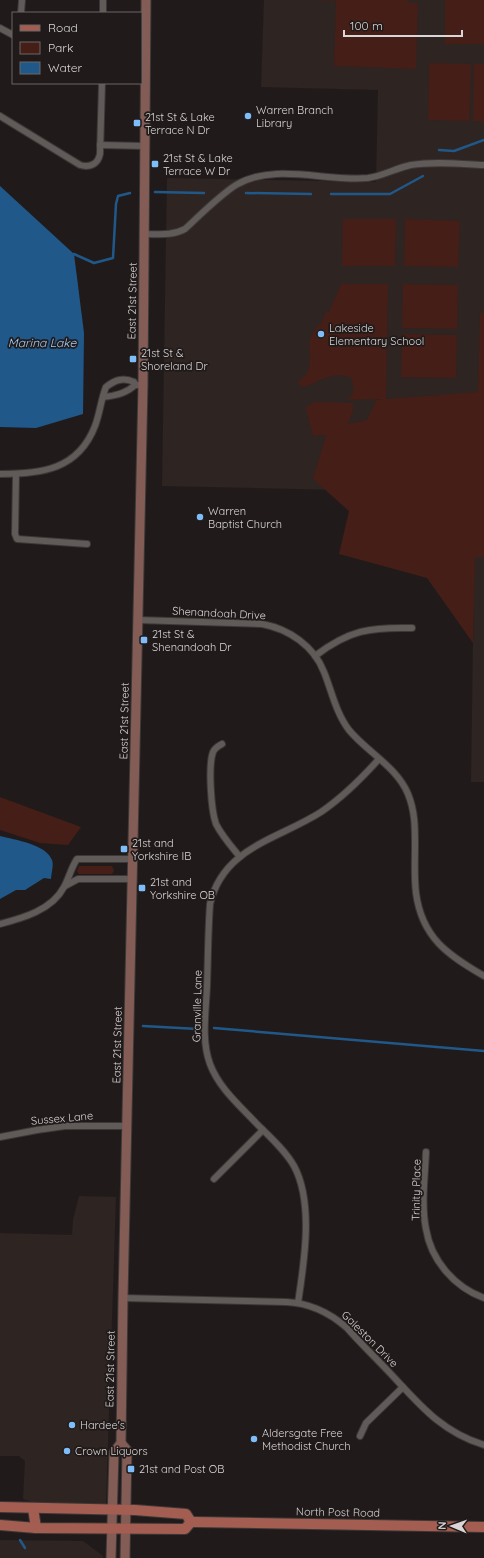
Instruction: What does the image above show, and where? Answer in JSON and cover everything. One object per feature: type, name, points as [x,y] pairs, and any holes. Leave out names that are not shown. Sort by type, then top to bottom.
[{"type":"main road","name":"East 21st Street","points":[[111,1558],[114,1452],[120,1443],[138,620],[139,385],[145,234],[144,146],[146,0]]},
{"type":"main road","name":"East 21st Street","points":[[120,1443],[127,1450],[125,1558]]},
{"type":"main road","name":"North Post Road","points":[[0,1508],[126,1510],[186,1514],[191,1522]]},
{"type":"main road","points":[[33,1508],[36,1528]]},
{"type":"main road","name":"North Post Road","points":[[191,1522],[484,1527]]},
{"type":"main road","name":"North Post Road","points":[[0,1525],[36,1528],[185,1529],[191,1522]]},
{"type":"street","points":[[21,12],[22,0]]},
{"type":"street","points":[[103,0],[103,12]]},
{"type":"street","points":[[0,28],[12,35]]},
{"type":"street","points":[[0,116],[83,166],[90,166],[98,162],[100,158],[102,84]]},
{"type":"street","points":[[100,145],[144,146]]},
{"type":"street","points":[[145,234],[168,234],[179,232],[185,229],[236,185],[259,177],[282,174],[366,178],[385,174],[413,165],[432,163],[484,165]]},
{"type":"street","points":[[0,474],[36,473],[61,465],[74,456],[85,444],[94,430],[106,387],[118,380],[124,379],[139,385]]},
{"type":"street","points":[[104,397],[120,394],[139,385]]},
{"type":"street","points":[[16,474],[16,539],[87,544]]},
{"type":"street","name":"Shenandoah Drive","points":[[138,620],[265,624],[279,628],[291,634],[305,645],[315,656],[324,671],[337,710],[343,720],[356,737],[401,780],[407,792],[412,804],[415,819],[415,888],[423,920],[432,935],[447,952],[484,976]]},
{"type":"street","points":[[315,656],[338,640],[362,631],[386,627],[412,628]]},
{"type":"street","points":[[222,744],[214,750],[212,758],[211,792],[213,814],[226,840],[240,857]]},
{"type":"street","name":"Granville Lane","points":[[298,1303],[304,1254],[306,1208],[305,1196],[300,1178],[294,1165],[282,1150],[227,1093],[218,1081],[210,1064],[205,1041],[210,904],[221,879],[240,857],[253,847],[316,815],[328,807],[351,789],[379,759]]},
{"type":"street","points":[[0,924],[24,916],[46,906],[56,899],[65,886],[72,866],[77,859],[133,860]]},
{"type":"street","points":[[65,886],[78,879],[132,879]]},
{"type":"street","name":"Sussex Lane","points":[[0,1137],[65,1126],[127,1126]]},
{"type":"street","points":[[214,1178],[263,1130]]},
{"type":"street","name":"Trinity Place","points":[[426,1152],[424,1217],[427,1236],[432,1250],[436,1259],[450,1277],[467,1290],[484,1298]]},
{"type":"street","name":"Galeston Drive","points":[[123,1298],[298,1303],[323,1311],[340,1321],[427,1413],[444,1427],[466,1439],[484,1446]]},
{"type":"street","points":[[360,1436],[368,1420],[403,1387]]},
{"type":"shaded area","name":"Lakeside Elementary School","points":[[264,0],[484,0],[484,782],[471,782],[475,493],[162,486],[167,178],[376,182],[378,90],[261,87]]},
{"type":"shaded area","points":[[79,1196],[116,1197],[106,1504],[39,1504],[23,1499],[25,1461],[19,1456],[0,1456],[0,1233],[72,1235],[73,1220]]},
{"type":"shaded area","points":[[0,1540],[83,1541],[103,1556],[103,1558],[0,1558]]},
{"type":"green space","points":[[315,0],[407,0],[408,3],[418,3],[416,69],[334,66],[336,1]]},
{"type":"green space","points":[[445,0],[484,0],[484,44],[445,44]]},
{"type":"green space","points":[[429,63],[471,64],[469,121],[428,120]]},
{"type":"green space","points":[[474,64],[484,64],[484,121],[473,121]]},
{"type":"green space","points":[[343,219],[396,219],[395,266],[342,266]]},
{"type":"green space","points":[[405,219],[460,221],[458,267],[404,266]]},
{"type":"green space","points":[[341,284],[388,284],[386,399],[478,392],[480,313],[484,313],[484,557],[475,557],[473,643],[427,578],[339,554],[349,511],[313,479],[326,435],[313,436],[306,409],[308,405],[315,402],[353,403],[353,410],[348,424],[367,420],[376,400],[383,399],[348,400],[352,395],[353,387],[351,378],[344,376],[332,376],[303,388],[299,384],[299,380],[308,371],[311,336],[323,320],[325,312],[329,312]]},
{"type":"green space","points":[[403,284],[458,285],[457,329],[402,328]]},
{"type":"green space","points":[[402,334],[457,335],[456,378],[401,377]]},
{"type":"green space","points":[[0,797],[81,827],[68,845],[40,843],[0,830]]},
{"type":"green space","points":[[79,866],[112,866],[114,871],[112,874],[79,874],[77,871]]},
{"type":"water","name":"Marina Lake","points":[[0,186],[74,254],[84,333],[83,414],[36,428],[0,427]]},
{"type":"water","points":[[0,836],[37,846],[49,855],[53,862],[51,879],[44,878],[25,890],[16,890],[0,899]]},
{"type":"waterway","points":[[439,150],[454,151],[484,140]]},
{"type":"waterway","points":[[331,194],[390,194],[423,176]]},
{"type":"waterway","points":[[155,192],[204,193]]},
{"type":"waterway","points":[[74,254],[94,263],[113,258],[116,204],[118,196],[130,193]]},
{"type":"waterway","points":[[246,193],[311,194]]},
{"type":"waterway","points":[[143,1026],[198,1029]]},
{"type":"waterway","points":[[214,1028],[484,1051]]},
{"type":"waterway","points":[[20,1540],[25,1548]]},
{"type":"place","name":"Warren Branch Library","points":[[248,116]]},
{"type":"place","name":"21st St & Lake Terrace N Dr","points":[[137,123]]},
{"type":"place","name":"21st St & Lake Terrace W Dr","points":[[155,164]]},
{"type":"place","name":"Lakeside Elementary School","points":[[321,334]]},
{"type":"place","name":"21st St & Shoreland Dr","points":[[133,359]]},
{"type":"place","name":"Warren Baptist Church","points":[[200,517]]},
{"type":"place","name":"21st St & Shenandoah Dr","points":[[144,640]]},
{"type":"place","name":"21st and Yorkshire IB","points":[[124,849]]},
{"type":"place","name":"21st and Yorkshire OB","points":[[142,888]]},
{"type":"place","name":"Hardee's","points":[[72,1425]]},
{"type":"place","name":"Aldersgate Free Methodist Church","points":[[254,1439]]},
{"type":"place","name":"Crown Liquors","points":[[67,1451]]},
{"type":"place","name":"21st and Post OB","points":[[131,1469]]}]
